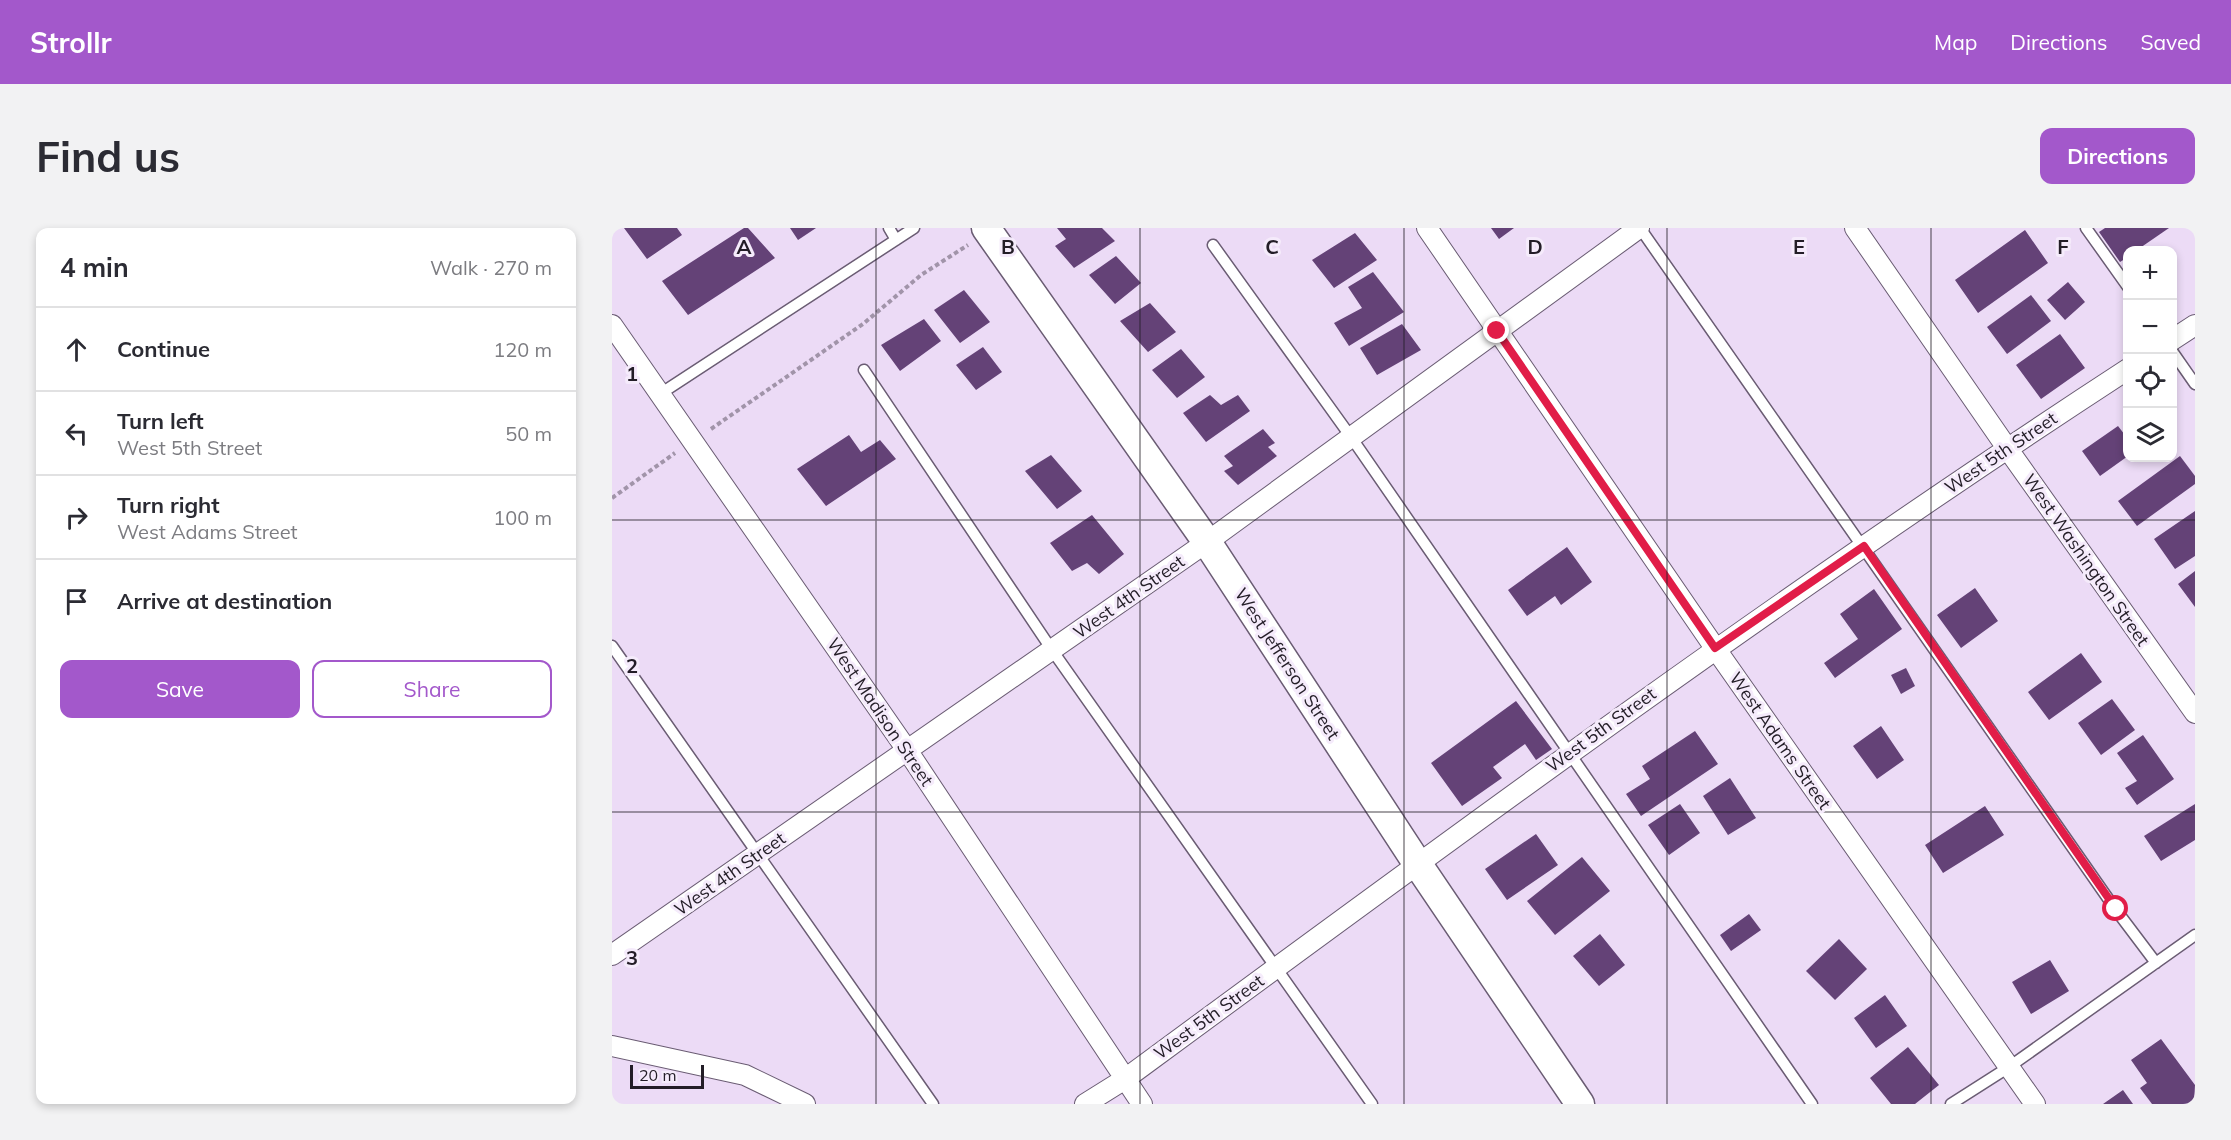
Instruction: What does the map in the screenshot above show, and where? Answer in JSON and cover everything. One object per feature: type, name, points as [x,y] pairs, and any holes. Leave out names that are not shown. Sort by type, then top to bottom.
[{"type":"street","name":"West Adams Street","points":[[1427,228],[1715,648],[2035,1104]]},
{"type":"street","name":"West 4th Street","points":[[612,955],[1207,542],[1640,228]]},
{"type":"street","name":"West Washington Street","points":[[1855,228],[2007,448],[2195,713]]},
{"type":"street","name":"West Jefferson Street","points":[[987,230],[1207,542],[1417,863],[1580,1104]]},
{"type":"street","name":"West Madison Street","points":[[612,325],[907,750],[1142,1104]]},
{"type":"street","points":[[2177,337],[2195,325]]},
{"type":"street","name":"West 5th Street","points":[[1085,1104],[1125,1079],[1417,863],[1715,648],[2007,448],[2123,372]]},
{"type":"street","points":[[612,1046],[745,1075],[805,1104]]},
{"type":"lane","points":[[888,228],[896,240]]},
{"type":"lane","points":[[660,394],[914,228]]},
{"type":"lane","points":[[1640,228],[2109,900],[2156,963]]},
{"type":"lane","points":[[2086,228],[2123,281]]},
{"type":"lane","points":[[1213,245],[1351,437],[1812,1104]]},
{"type":"lane","points":[[2174,354],[2195,384]]},
{"type":"lane","points":[[864,370],[1052,650],[1372,1104]]},
{"type":"lane","points":[[612,646],[933,1104]]},
{"type":"lane","points":[[1951,1104],[2009,1067],[2195,935]]},
{"type":"path","points":[[612,498],[871,318],[921,275],[987,230]]},
{"type":"building","points":[[624,228],[677,228],[682,235],[647,259]]},
{"type":"building","points":[[744,228],[748,228],[775,258],[688,315],[662,281]]},
{"type":"building","points":[[790,228],[816,228],[798,240]]},
{"type":"building","points":[[1057,228],[1102,228],[1115,241],[1074,268],[1055,246],[1066,239]]},
{"type":"building","points":[[1491,228],[1514,228],[1499,239]]},
{"type":"building","points":[[2105,228],[2169,228],[2143,246],[2123,246],[2123,260],[2120,262],[2099,232]]},
{"type":"building","points":[[2025,230],[2048,263],[1978,313],[1955,280]]},
{"type":"building","points":[[1355,233],[1377,260],[1334,288],[1312,260]]},
{"type":"building","points":[[1116,256],[1141,283],[1115,304],[1089,275]]},
{"type":"building","points":[[1373,272],[1404,312],[1349,346],[1334,323],[1362,308],[1348,287]]},
{"type":"building","points":[[2068,282],[2085,302],[2065,320],[2047,300]]},
{"type":"building","points":[[964,290],[990,322],[960,343],[934,310]]},
{"type":"building","points":[[2031,295],[2051,321],[2007,354],[1987,327]]},
{"type":"building","points":[[1150,303],[1176,332],[1148,352],[1120,321]]},
{"type":"building","points":[[924,319],[941,341],[900,371],[881,345]]},
{"type":"building","points":[[1402,324],[1421,350],[1377,375],[1360,348]]},
{"type":"building","points":[[2060,334],[2085,368],[2041,399],[2016,365]]},
{"type":"building","points":[[983,347],[1002,372],[976,390],[956,365]]},
{"type":"building","points":[[1181,349],[1205,377],[1177,398],[1152,370]]},
{"type":"building","points":[[1210,395],[1221,405],[1238,395],[1250,411],[1206,442],[1183,413]]},
{"type":"building","points":[[2118,426],[2123,432],[2123,460],[2100,476],[2082,451]]},
{"type":"building","points":[[1263,429],[1275,443],[1268,447],[1277,456],[1238,485],[1224,471],[1233,466],[1224,456]]},
{"type":"building","points":[[849,435],[861,452],[880,440],[896,459],[826,506],[797,469]]},
{"type":"building","points":[[1051,455],[1082,491],[1057,509],[1025,471]]},
{"type":"building","points":[[2180,456],[2195,476],[2195,484],[2137,526],[2118,501],[2172,462],[2177,462]]},
{"type":"building","points":[[2195,511],[2195,556],[2175,569],[2154,539]]},
{"type":"building","points":[[1092,515],[1124,554],[1099,574],[1087,563],[1072,571],[1050,543]]},
{"type":"building","points":[[1567,547],[1592,582],[1561,605],[1555,596],[1527,616],[1508,590]]},
{"type":"building","points":[[2195,571],[2195,607],[2178,584]]},
{"type":"building","points":[[1975,588],[1998,621],[1961,648],[1937,615]]},
{"type":"building","points":[[1874,589],[1902,629],[1835,678],[1824,663],[1858,639],[1840,614]]},
{"type":"building","points":[[2081,653],[2102,682],[2049,720],[2028,692]]},
{"type":"building","points":[[1906,668],[1915,686],[1901,694],[1891,675]]},
{"type":"building","points":[[2112,699],[2135,730],[2101,755],[2078,723]]},
{"type":"building","points":[[1516,701],[1552,749],[1536,760],[1525,744],[1493,767],[1502,778],[1462,806],[1431,763]]},
{"type":"building","points":[[1881,726],[1904,760],[1877,779],[1853,746]]},
{"type":"building","points":[[1695,731],[1718,764],[1641,816],[1626,794],[1650,779],[1642,766]]},
{"type":"building","points":[[2143,735],[2174,779],[2137,805],[2125,788],[2137,781],[2117,753]]},
{"type":"building","points":[[1730,778],[1756,818],[1728,835],[1703,796]]},
{"type":"building","points":[[1680,804],[1700,833],[1669,855],[1648,825]]},
{"type":"building","points":[[2195,804],[2195,840],[2161,861],[2144,836]]},
{"type":"building","points":[[1985,806],[2004,835],[1943,873],[1925,845]]},
{"type":"building","points":[[1536,834],[1558,865],[1507,900],[1485,869]]},
{"type":"building","points":[[1582,857],[1610,891],[1555,935],[1527,901]]},
{"type":"building","points":[[1749,914],[1761,930],[1731,951],[1720,935]]},
{"type":"building","points":[[1600,934],[1625,965],[1599,986],[1573,956]]},
{"type":"building","points":[[1839,939],[1867,969],[1835,1000],[1806,971]]},
{"type":"building","points":[[2050,960],[2069,991],[2031,1014],[2012,982]]},
{"type":"building","points":[[1885,995],[1907,1026],[1876,1048],[1854,1018]]},
{"type":"building","points":[[2161,1039],[2195,1085],[2194,1104],[2152,1104],[2140,1088],[2147,1083],[2131,1060]]},
{"type":"building","points":[[1908,1047],[1939,1085],[1915,1104],[1891,1104],[1870,1078]]},
{"type":"building","points":[[2123,1090],[2133,1104],[2103,1104]]},
{"type":"route","points":[[1497,331],[1715,648],[1864,546],[2116,909]]}]
